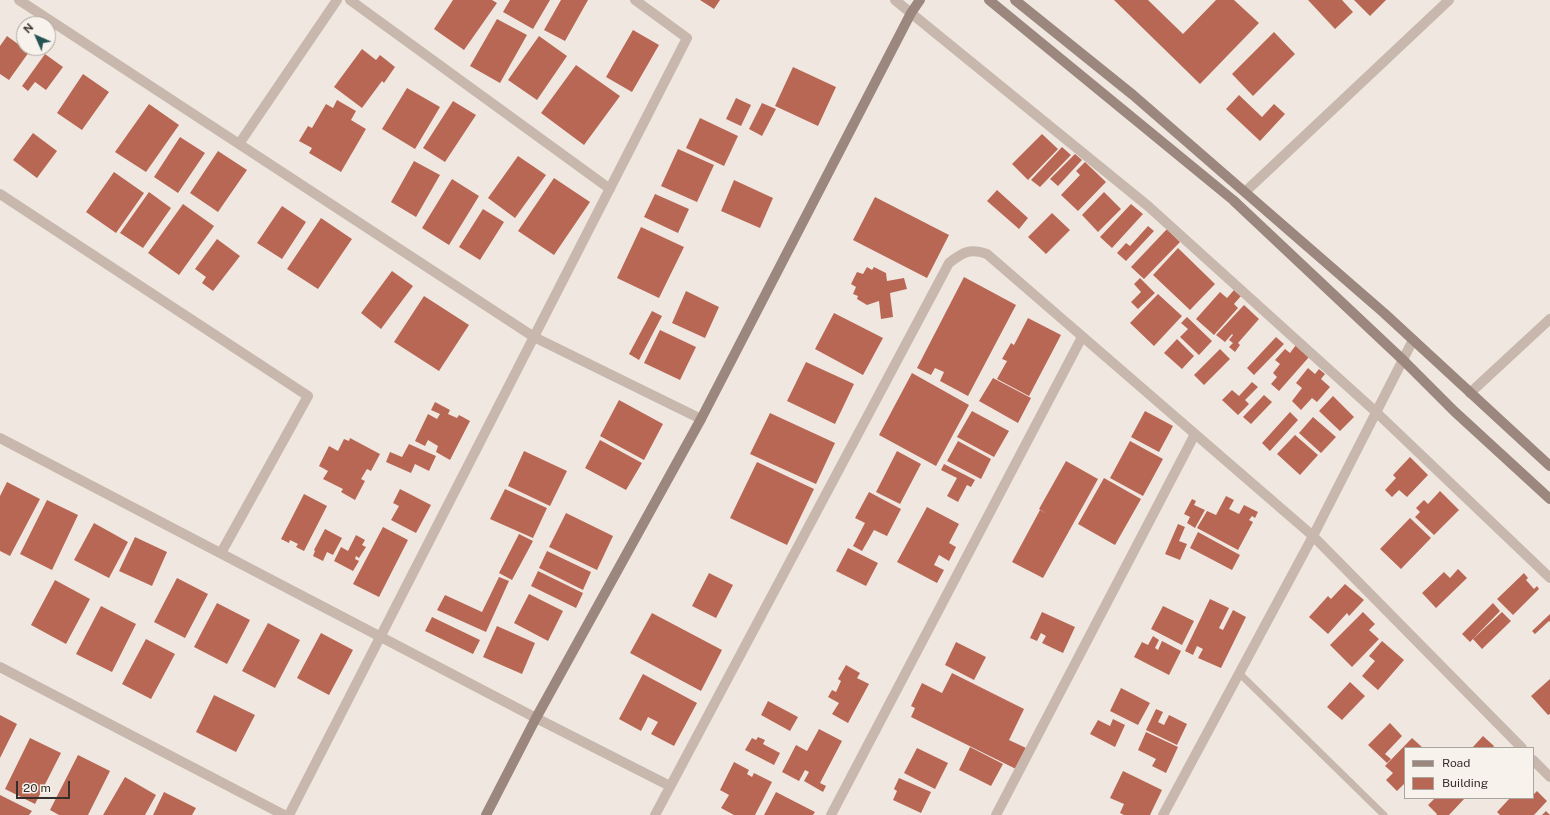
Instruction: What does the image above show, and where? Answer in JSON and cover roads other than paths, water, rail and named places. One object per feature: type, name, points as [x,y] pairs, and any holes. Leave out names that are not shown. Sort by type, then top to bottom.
[{"type":"street","points":[[19,0],[534,337],[701,419]]},
{"type":"street","points":[[239,144],[337,0]]},
{"type":"street","points":[[350,0],[610,189]]},
{"type":"street","points":[[289,815],[687,38],[635,0]]},
{"type":"street","points":[[895,0],[1148,206],[1376,412],[1550,578]]},
{"type":"street","points":[[486,815],[536,718],[701,419],[911,13],[920,0]]},
{"type":"street","points":[[989,0],[1233,200],[1550,499]]},
{"type":"street","points":[[1015,0],[1133,95],[1384,313],[1550,466]]},
{"type":"street","points":[[1245,192],[1449,0]]},
{"type":"street","points":[[0,194],[308,396],[221,553]]},
{"type":"street","points":[[655,815],[950,263],[962,253],[976,250],[987,254],[1314,536],[1521,747]]},
{"type":"street","points":[[1470,393],[1550,319]]},
{"type":"street","points":[[831,815],[1082,337]]},
{"type":"street","points":[[1163,815],[1314,536],[1413,340]]},
{"type":"street","points":[[996,815],[1195,434]]},
{"type":"street","points":[[0,438],[380,637],[670,786]]},
{"type":"street","points":[[0,667],[284,815]]},
{"type":"street","points":[[1534,761],[1550,777]]},
{"type":"lane","points":[[1239,673],[1384,815]]}]
